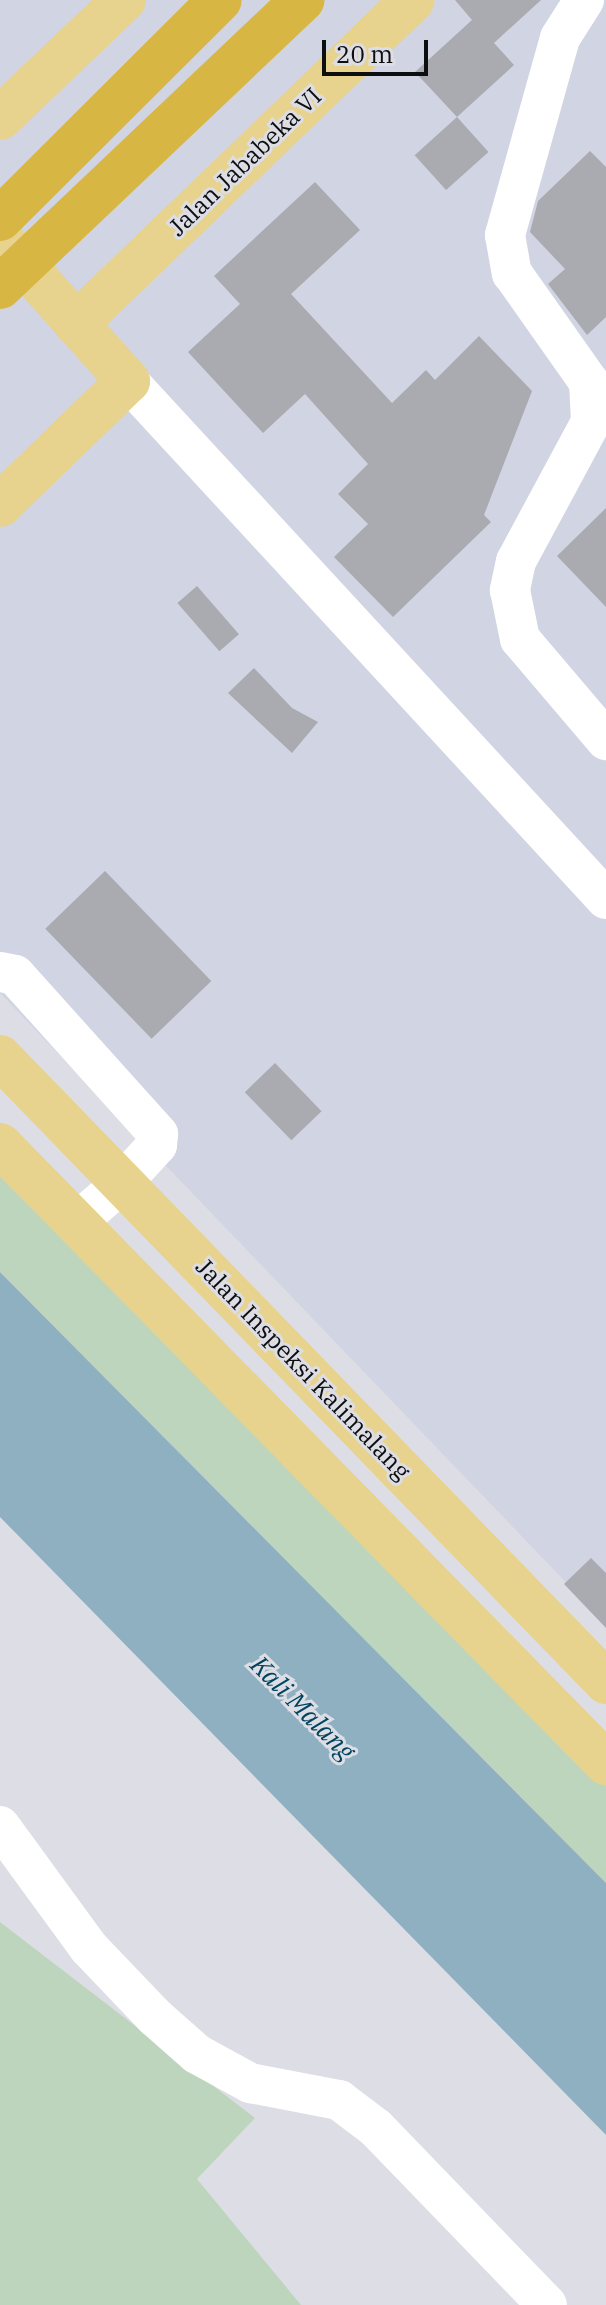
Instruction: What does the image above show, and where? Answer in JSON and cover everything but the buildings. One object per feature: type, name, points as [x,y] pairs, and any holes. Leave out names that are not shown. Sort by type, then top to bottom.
[{"type":"highway","points":[[14,206],[220,0]]},
{"type":"highway","points":[[0,287],[302,0]]},
{"type":"main road","points":[[0,118],[124,0]]},
{"type":"main road","name":"Jalan Jababeka VI","points":[[76,324],[413,0]]},
{"type":"main road","points":[[0,238],[128,381],[0,505]]},
{"type":"main road","name":"Jalan Inspeksi Kalimalang","points":[[0,1057],[606,1682]]},
{"type":"main road","points":[[0,1145],[606,1763]]},
{"type":"street","points":[[584,0],[560,38],[505,235],[512,273],[589,382],[591,422],[516,561],[510,590],[520,639],[606,740]]},
{"type":"street","points":[[128,381],[606,899]]},
{"type":"street","points":[[0,972],[15,975],[153,1123],[157,1145],[122,1183],[76,1223]]},
{"type":"street","points":[[0,1826],[89,1948],[155,2017],[197,2054],[250,2083],[311,2092],[351,2109],[547,2305]]},
{"type":"shaded area","points":[[0,0],[606,0],[606,1624],[0,993]]},
{"type":"green space","points":[[0,1145],[606,1763],[606,1883],[0,1272]]},
{"type":"green space","points":[[0,1922],[255,2118],[197,2179],[301,2305],[0,2305]]},
{"type":"water","points":[[0,1272],[606,1883],[606,2135],[0,1517]]},
{"type":"waterway","name":"Kali Malang","points":[[0,1401],[606,2015]]}]
